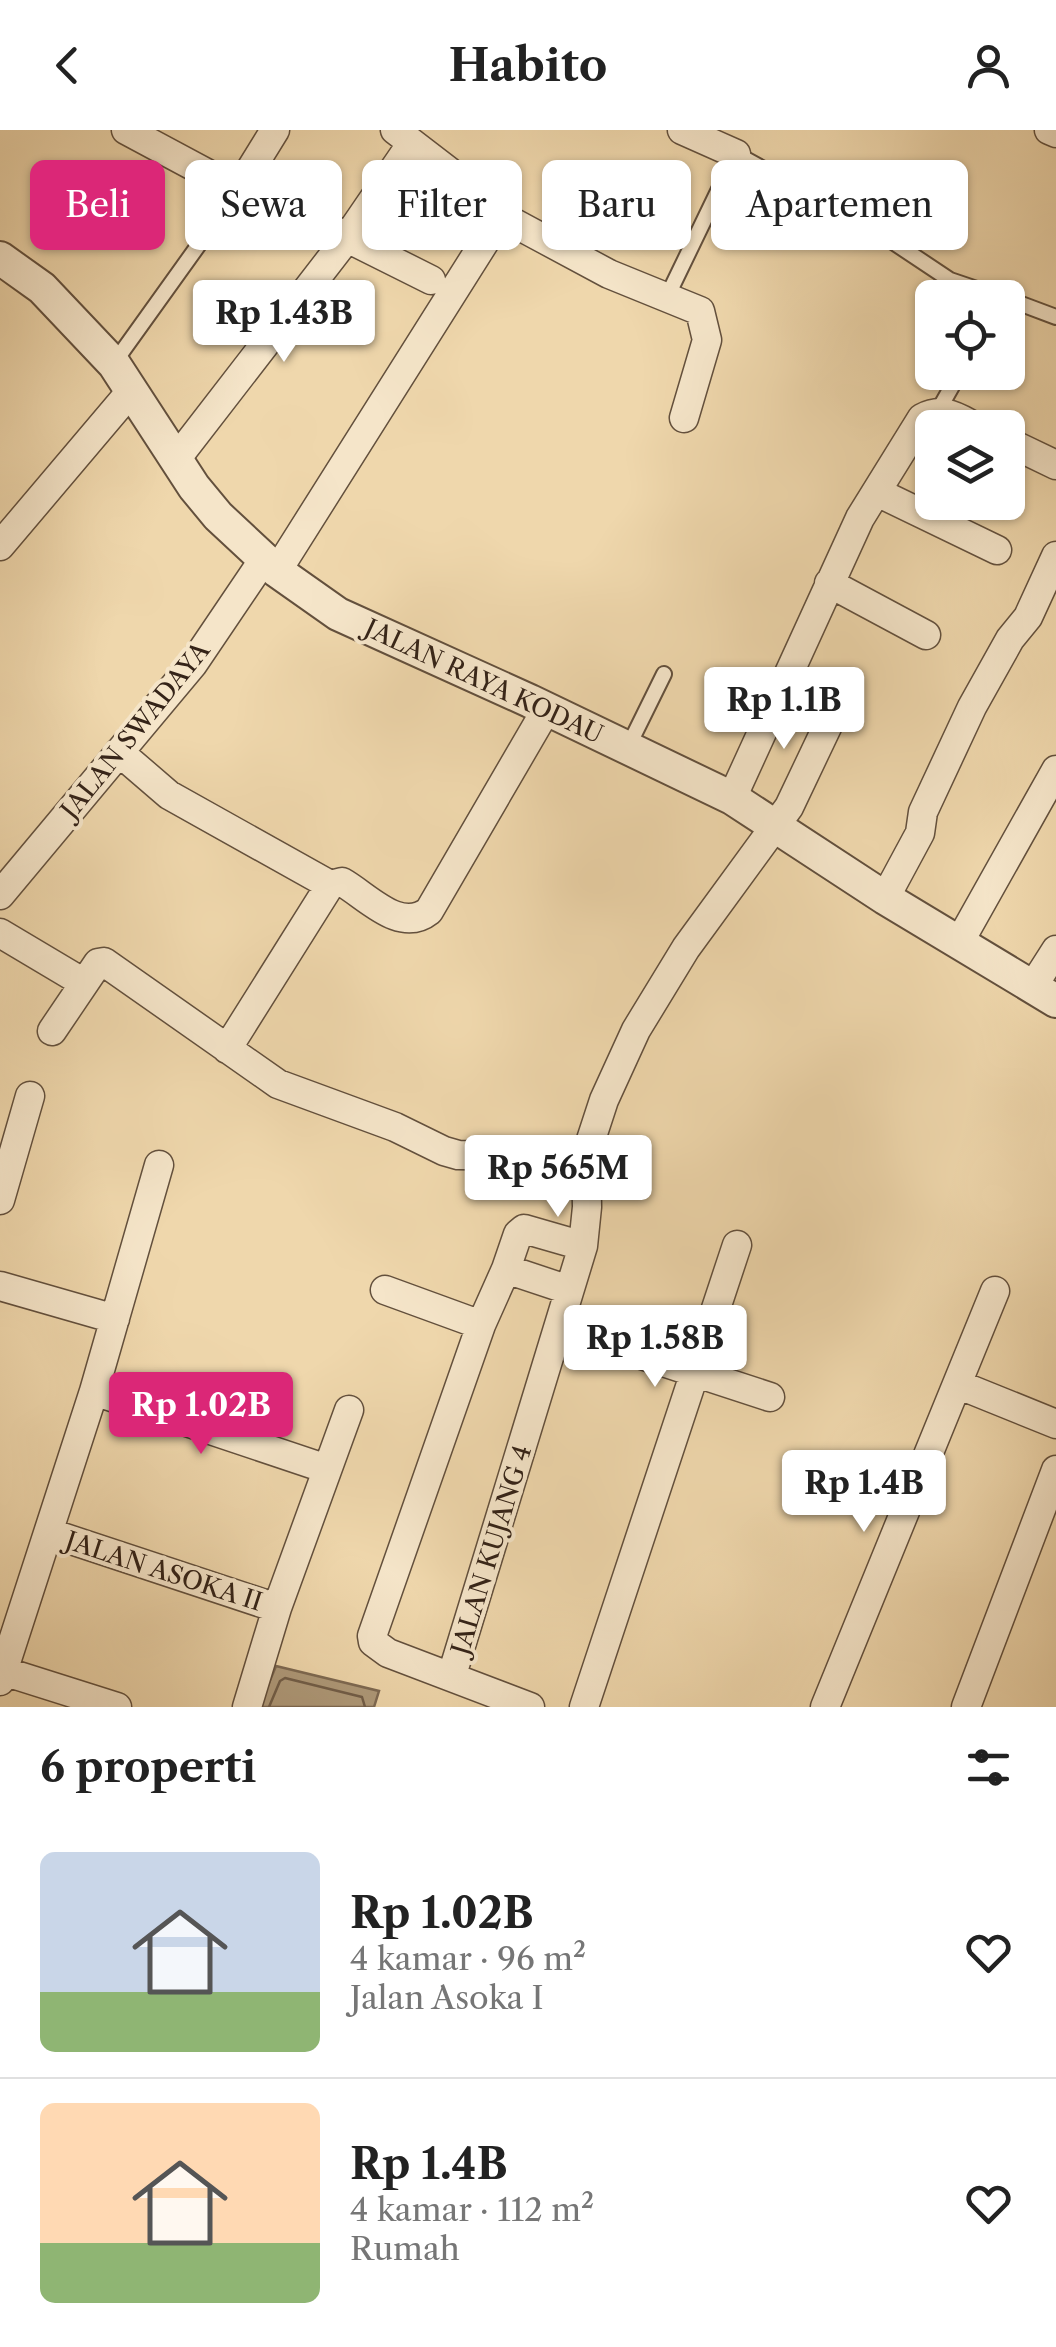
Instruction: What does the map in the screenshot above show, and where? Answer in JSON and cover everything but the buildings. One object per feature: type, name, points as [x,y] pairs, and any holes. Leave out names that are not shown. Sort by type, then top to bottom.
[{"type":"street","points":[[126,130],[185,162]]},
{"type":"street","points":[[256,160],[274,130]]},
{"type":"street","points":[[682,130],[736,154]]},
{"type":"street","points":[[1049,130],[1056,133]]},
{"type":"street","points":[[177,458],[347,238],[403,137],[436,160]]},
{"type":"street","name":"JALAN SWADAYA","points":[[0,895],[270,566],[501,216],[609,274],[667,297]]},
{"type":"street","points":[[342,235],[431,280]]},
{"type":"street","name":"JALAN RAYA KODAU","points":[[0,258],[42,288],[123,377],[194,488],[218,516],[270,566],[338,614],[732,798],[885,898],[1045,994]]},
{"type":"street","points":[[667,297],[700,311],[707,340],[684,418]]},
{"type":"street","points":[[0,546],[123,377]]},
{"type":"street","points":[[732,798],[860,518],[915,430]]},
{"type":"street","points":[[1025,450],[1056,465]]},
{"type":"street","points":[[877,492],[996,550]]},
{"type":"street","points":[[885,898],[920,833],[923,812],[972,707],[1039,594],[1056,556]]},
{"type":"street","points":[[829,583],[926,635]]},
{"type":"street","name":"JALAN KUJANG 4","points":[[452,1675],[582,1246],[587,1207],[586,1155],[604,1100],[636,1030],[686,948],[789,808],[838,704]]},
{"type":"street","points":[[226,1049],[330,885],[347,885],[394,916],[408,920],[429,911],[546,710]]},
{"type":"street","points":[[119,752],[169,795],[330,885]]},
{"type":"street","points":[[960,941],[1056,770]]},
{"type":"street","points":[[0,933],[84,982]]},
{"type":"street","points":[[1045,994],[1056,950]]},
{"type":"street","points":[[52,1031],[98,963],[112,966],[278,1084],[395,1126],[444,1151],[586,1155]]},
{"type":"street","points":[[0,1200],[30,1096]]},
{"type":"street","points":[[117,1707],[1,1674],[50,1533],[159,1165]]},
{"type":"street","points":[[530,1707],[388,1653],[373,1642],[372,1636],[481,1326],[518,1234],[524,1230],[582,1246]]},
{"type":"street","points":[[584,1707],[737,1245]]},
{"type":"street","points":[[506,1268],[569,1290]]},
{"type":"street","points":[[0,1286],[114,1319]]},
{"type":"street","points":[[385,1290],[481,1326]]},
{"type":"street","points":[[825,1707],[995,1291]]},
{"type":"street","points":[[558,1328],[770,1397]]},
{"type":"street","points":[[957,1384],[1056,1424]]},
{"type":"street","points":[[94,1391],[327,1469]]},
{"type":"street","points":[[247,1707],[277,1608],[350,1410]]},
{"type":"street","points":[[966,1707],[1056,1470]]},
{"type":"street","name":"JALAN ASOKA II","points":[[50,1533],[277,1608]]},
{"type":"lane","points":[[667,297],[736,154],[872,228],[950,280]]},
{"type":"lane","points":[[123,377],[201,250]]},
{"type":"lane","points":[[1025,306],[1056,317]]},
{"type":"lane","points":[[628,748],[664,674]]},
{"type":"water","points":[[276,1666],[379,1691],[374,1707],[259,1707]]}]
